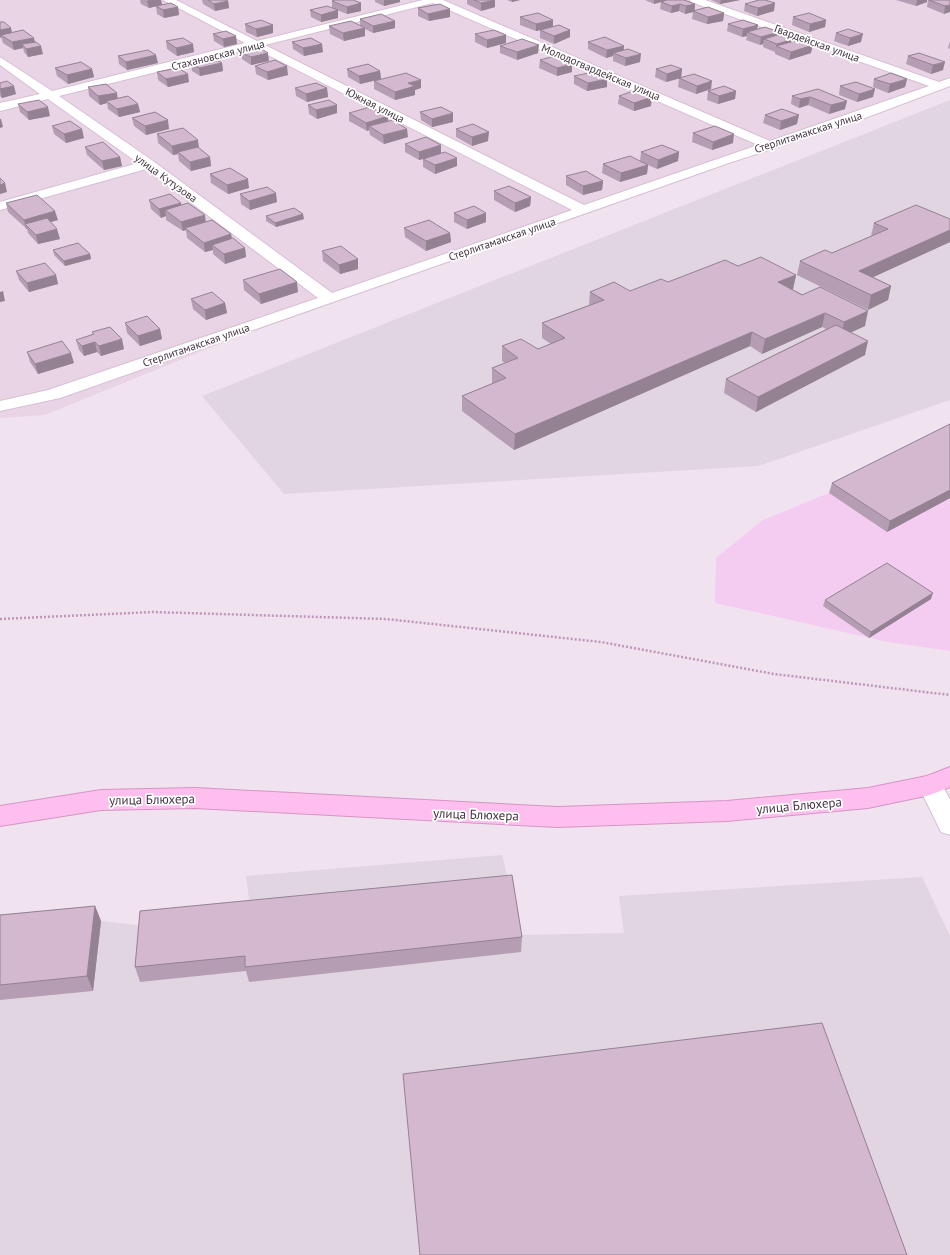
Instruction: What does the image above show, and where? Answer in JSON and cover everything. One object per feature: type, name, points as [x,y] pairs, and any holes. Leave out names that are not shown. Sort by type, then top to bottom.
[{"type":"main road","name":"улица Блюхера","points":[[0,816],[101,800],[195,798],[420,811],[566,817],[727,811],[868,798],[940,781]]},
{"type":"street","name":"Южная улица","points":[[168,0],[583,210]]},
{"type":"street","name":"Стахановская улица","points":[[0,107],[435,0]]},
{"type":"street","name":"Молодогвардейская улица","points":[[435,0],[768,144]]},
{"type":"street","name":"Гвардейская улица","points":[[695,0],[944,84]]},
{"type":"street","name":"улица Кутузова","points":[[0,60],[148,164],[330,299]]},
{"type":"street","name":"Стерлитамакская улица","points":[[0,406],[15,404],[54,394],[330,299],[768,144],[862,116],[944,84]]},
{"type":"street","points":[[0,206],[148,164]]},
{"type":"street","points":[[940,781],[950,825]]},
{"type":"path","points":[[0,619],[152,612],[386,619],[601,642],[774,674],[950,695]]},
{"type":"shaded area","points":[[0,0],[950,0],[950,79],[330,299],[45,415],[0,418]]},
{"type":"shaded area","points":[[950,100],[950,400],[758,466],[284,494],[202,396]]},
{"type":"shaded area","points":[[950,433],[950,651],[888,642],[715,603],[716,558],[763,520],[829,493]]},
{"type":"shaded area","points":[[502,855],[511,891],[518,935],[624,933],[619,896],[922,877],[950,936],[950,1255],[0,1255],[0,931],[101,921],[145,926],[251,915],[246,876]]},
{"type":"building","points":[[208,0],[227,0],[228,1],[214,4]]},
{"type":"building","points":[[353,0],[361,3],[347,7],[332,1]]},
{"type":"building","points":[[474,0],[495,0],[481,3]]},
{"type":"building","points":[[667,0],[684,0],[695,4],[686,6],[680,4],[672,6],[661,2]]},
{"type":"building","points":[[759,0],[775,3],[758,8],[745,4]]},
{"type":"building","points":[[929,0],[950,0],[950,5],[945,6]]},
{"type":"building","points":[[171,3],[178,7],[163,10],[156,6]]},
{"type":"building","points":[[440,4],[450,9],[428,14],[418,8]]},
{"type":"building","points":[[327,6],[338,10],[321,15],[310,10]]},
{"type":"building","points":[[708,7],[724,13],[708,17],[693,11]]},
{"type":"building","points":[[538,13],[553,20],[536,24],[520,17]]},
{"type":"building","points":[[809,13],[826,20],[810,24],[793,17]]},
{"type":"building","points":[[381,14],[395,21],[373,26],[360,19]]},
{"type":"building","points":[[261,20],[273,25],[256,29],[245,24]]},
{"type":"building","points":[[743,20],[758,25],[743,29],[728,24]]},
{"type":"building","points":[[351,21],[365,28],[343,33],[329,26]]},
{"type":"building","points":[[0,22],[4,22],[11,28],[0,30]]},
{"type":"building","points":[[559,25],[570,30],[554,36],[540,30]]},
{"type":"building","points":[[765,27],[779,32],[761,37],[747,32]]},
{"type":"building","points":[[848,29],[863,34],[850,38],[836,33]]},
{"type":"building","points":[[23,30],[34,38],[12,42],[1,35]]},
{"type":"building","points":[[494,30],[506,35],[487,40],[475,34]]},
{"type":"building","points":[[226,31],[236,36],[223,39],[213,34]]},
{"type":"building","points":[[781,34],[794,39],[777,44],[764,39]]},
{"type":"building","points":[[605,37],[624,46],[607,50],[588,42]]},
{"type":"building","points":[[183,38],[193,44],[176,48],[166,41]]},
{"type":"building","points":[[311,38],[322,44],[303,48],[292,42]]},
{"type":"building","points":[[522,39],[539,45],[517,52],[500,46]]},
{"type":"building","points":[[798,40],[813,45],[791,52],[776,46]]},
{"type":"building","points":[[36,42],[41,46],[26,49],[22,44]]},
{"type":"building","points":[[259,47],[268,53],[251,57],[241,52]]},
{"type":"building","points":[[628,49],[641,54],[626,58],[613,53]]},
{"type":"building","points":[[148,50],[156,55],[126,62],[118,56]]},
{"type":"building","points":[[919,53],[945,62],[933,65],[908,56]]},
{"type":"building","points":[[555,56],[572,64],[557,68],[540,60]]},
{"type":"building","points":[[213,58],[222,63],[199,68],[191,63]]},
{"type":"building","points":[[275,60],[287,66],[267,72],[255,66]]},
{"type":"building","points":[[81,62],[92,69],[67,75],[55,68]]},
{"type":"building","points":[[368,64],[380,71],[359,76],[347,69]]},
{"type":"building","points":[[671,65],[682,69],[667,74],[656,69]]},
{"type":"building","points":[[178,68],[188,74],[166,79],[157,72]]},
{"type":"building","points":[[594,72],[607,79],[588,83],[574,76]]},
{"type":"building","points":[[406,73],[421,80],[408,83],[415,86],[395,92],[374,81]]},
{"type":"building","points":[[891,73],[907,79],[890,84],[874,79]]},
{"type":"building","points":[[694,74],[712,81],[697,86],[679,78]]},
{"type":"building","points":[[7,81],[14,86],[0,89],[0,83]]},
{"type":"building","points":[[856,82],[875,89],[859,94],[840,86]]},
{"type":"building","points":[[316,83],[327,88],[306,94],[295,88]]},
{"type":"building","points":[[106,84],[117,93],[98,96],[88,87]]},
{"type":"building","points":[[724,86],[736,91],[719,96],[708,91]]},
{"type":"building","points":[[818,89],[847,101],[831,105],[810,97],[800,99],[792,96]]},
{"type":"building","points":[[636,90],[652,97],[634,103],[619,96]]},
{"type":"building","points":[[128,96],[138,104],[117,109],[106,101]]},
{"type":"building","points":[[39,100],[48,107],[27,112],[18,104]]},
{"type":"building","points":[[329,100],[337,105],[316,110],[308,105]]},
{"type":"building","points":[[370,107],[388,116],[366,123],[349,113]]},
{"type":"building","points":[[441,107],[453,113],[432,119],[420,112]]},
{"type":"building","points":[[782,109],[799,115],[781,121],[765,115]]},
{"type":"building","points":[[155,112],[168,120],[145,126],[132,118]]},
{"type":"building","points":[[393,120],[407,129],[383,135],[369,126]]},
{"type":"building","points":[[70,121],[82,129],[64,134],[52,126]]},
{"type":"building","points":[[473,124],[489,132],[472,137],[456,129]]},
{"type":"building","points":[[715,126],[734,134],[713,142],[693,133]]},
{"type":"building","points":[[183,128],[198,140],[172,146],[157,134]]},
{"type":"building","points":[[426,137],[441,145],[419,152],[405,144]]},
{"type":"building","points":[[103,142],[120,157],[102,161],[85,147]]},
{"type":"building","points":[[662,145],[679,152],[658,160],[641,152]]},
{"type":"building","points":[[198,147],[210,157],[190,162],[178,152]]},
{"type":"building","points":[[445,152],[457,158],[435,165],[423,159]]},
{"type":"building","points":[[630,156],[648,165],[621,173],[603,164]]},
{"type":"building","points":[[230,168],[248,179],[227,185],[210,174]]},
{"type":"building","points":[[586,171],[603,181],[583,186],[566,176]]},
{"type":"building","points":[[0,178],[5,183],[0,185]]},
{"type":"building","points":[[509,186],[531,197],[515,203],[494,191]]},
{"type":"building","points":[[267,187],[276,193],[249,201],[240,194]]},
{"type":"building","points":[[170,194],[181,203],[159,209],[149,200]]},
{"type":"building","points":[[37,195],[55,211],[24,220],[6,203]]},
{"type":"building","points":[[188,203],[205,215],[181,222],[165,210]]},
{"type":"building","points":[[916,205],[950,219],[950,230],[859,271],[891,286],[871,295],[800,261],[825,250],[832,253],[888,229],[874,223]]},
{"type":"building","points":[[474,206],[486,213],[467,220],[454,213]]},
{"type":"building","points":[[294,208],[303,214],[275,223],[266,216]]},
{"type":"building","points":[[47,218],[57,229],[36,235],[25,224]]},
{"type":"building","points":[[212,220],[231,234],[204,243],[185,228]]},
{"type":"building","points":[[429,220],[450,233],[426,241],[404,228]]},
{"type":"building","points":[[233,238],[245,248],[224,254],[212,245]]},
{"type":"building","points":[[78,243],[90,254],[64,261],[53,250]]},
{"type":"building","points":[[341,246],[358,259],[339,265],[322,251]]},
{"type":"building","points":[[761,257],[796,275],[778,282],[802,295],[820,287],[868,311],[844,322],[825,313],[765,339],[752,332],[515,434],[462,396],[506,378],[492,368],[518,358],[502,346],[521,339],[538,349],[565,338],[542,323],[604,300],[590,292],[614,282],[630,291],[661,279],[668,282],[725,260],[738,266]]},
{"type":"building","points":[[45,263],[56,275],[27,283],[16,271]]},
{"type":"building","points":[[280,269],[297,282],[259,294],[243,280]]},
{"type":"building","points":[[212,292],[225,303],[205,310],[191,299]]},
{"type":"building","points":[[147,316],[160,329],[138,336],[125,323]]},
{"type":"building","points":[[836,325],[868,341],[758,397],[726,379]]},
{"type":"building","points":[[110,327],[122,339],[99,346],[95,342],[82,346],[76,340],[94,334],[92,332]]},
{"type":"building","points":[[62,341],[71,353],[35,364],[27,352]]},
{"type":"building","points":[[950,424],[950,490],[890,521],[832,483]]},
{"type":"building","points":[[887,563],[933,593],[871,632],[825,600]]},
{"type":"building","points":[[512,875],[522,937],[245,967],[245,956],[135,967],[140,911]]},
{"type":"building","points":[[95,906],[87,976],[0,985],[0,915]]},
{"type":"building","points":[[822,1023],[907,1255],[420,1255],[403,1074]]}]
